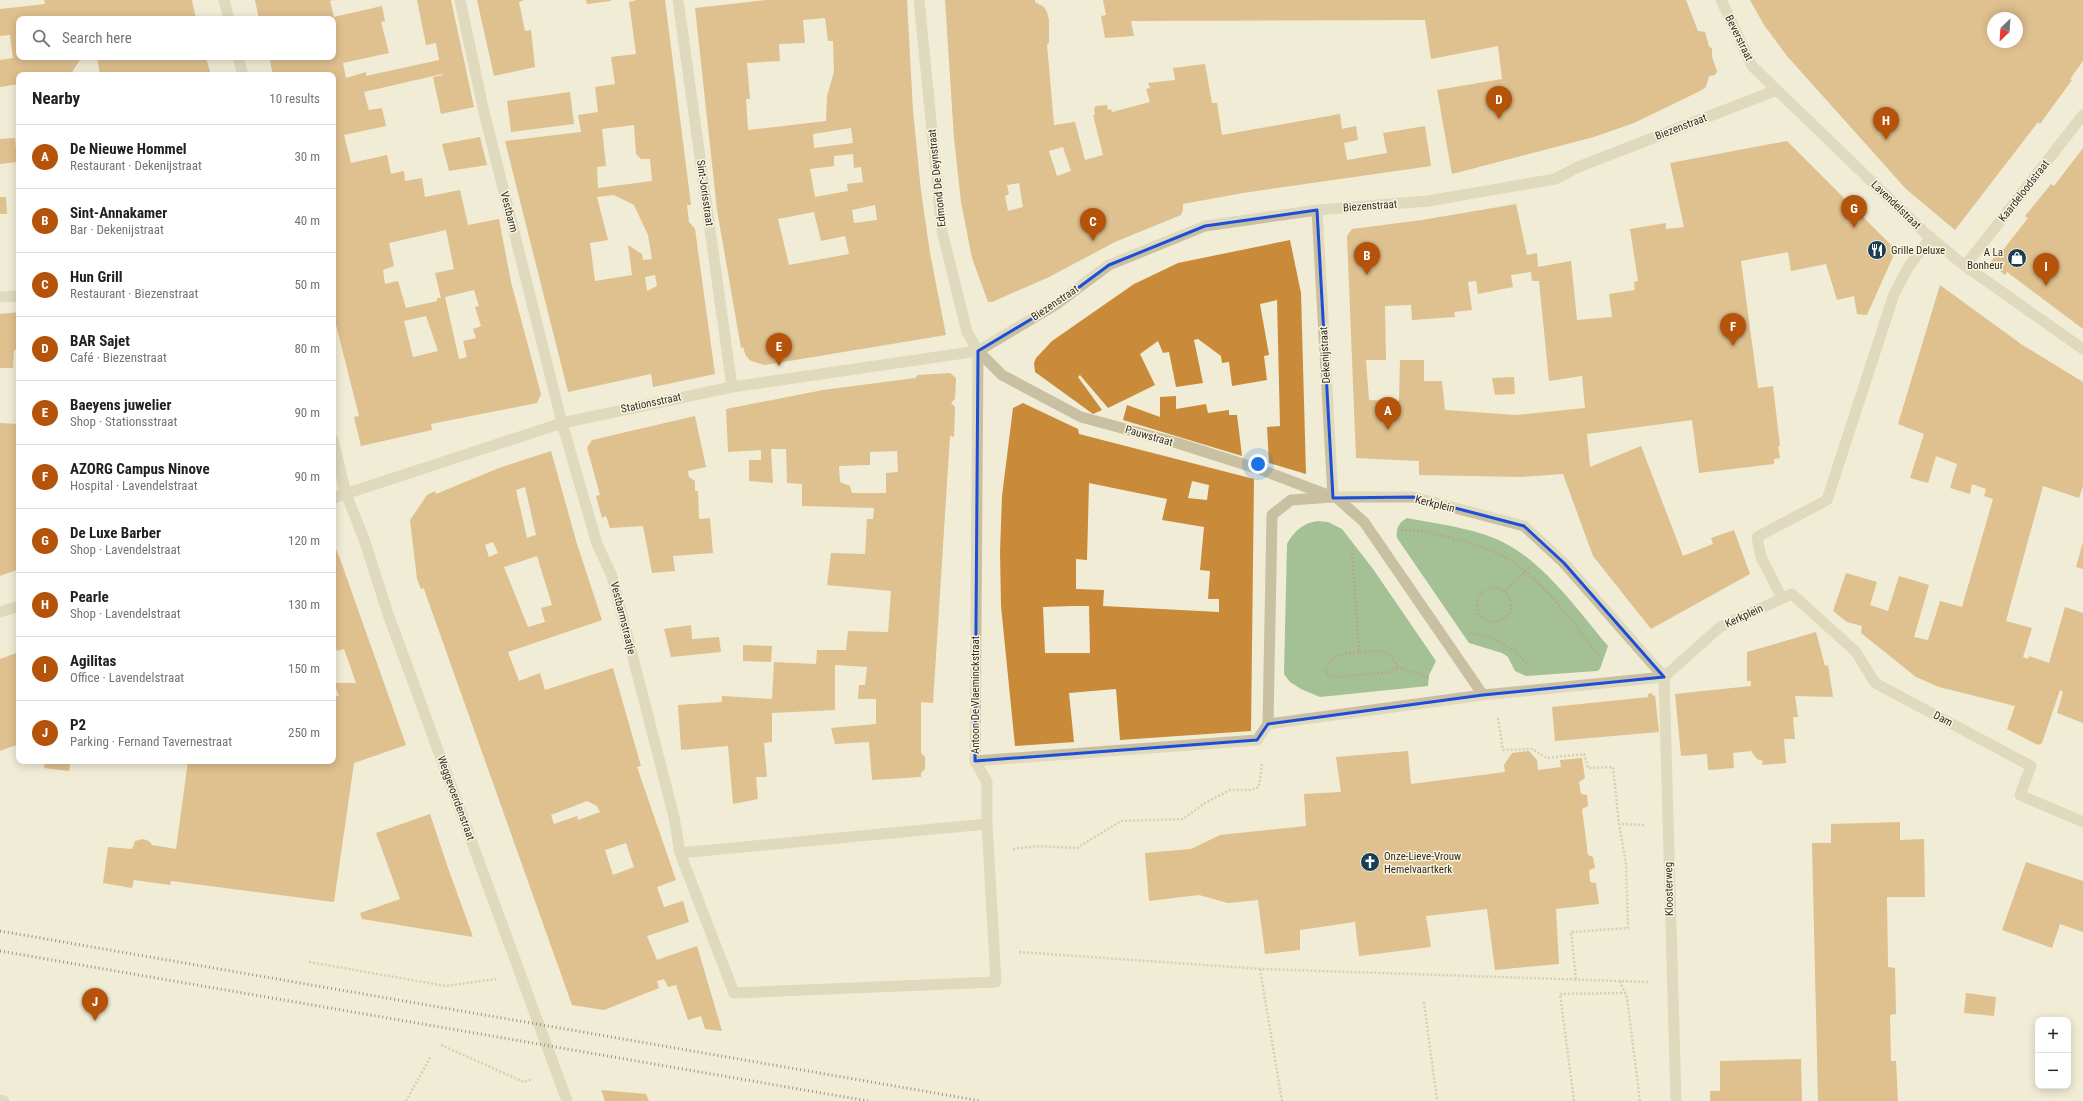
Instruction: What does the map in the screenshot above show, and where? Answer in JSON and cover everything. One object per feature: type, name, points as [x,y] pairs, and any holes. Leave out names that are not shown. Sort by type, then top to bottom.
[{"type":"street","points":[[224,0],[228,16]]},
{"type":"street","name":"Vestbarm","points":[[460,0],[483,108],[562,423]]},
{"type":"street","name":"Sint-Jorisstraat","points":[[678,0],[732,387]]},
{"type":"street","name":"Edmond De Deynstraat","points":[[919,0],[942,232],[967,332],[978,351]]},
{"type":"street","name":"Beverstraat","points":[[1721,0],[1752,66],[1777,90]]},
{"type":"street","points":[[239,60],[242,72]]},
{"type":"street","name":"Biezenstraat","points":[[978,351],[1055,305],[1109,265],[1205,226],[1317,210],[1428,201],[1555,179],[1578,167],[1777,90]]},
{"type":"street","name":"Lavendelstraat","points":[[1777,90],[1931,237],[1965,266],[2083,349]]},
{"type":"street","name":"Kaardeloodstraat","points":[[1965,266],[2083,115]]},
{"type":"street","name":"Dekenijstraat","points":[[1317,210],[1335,498]]},
{"type":"street","points":[[1782,598],[1761,557],[1757,537],[1827,500],[1894,294],[1909,266],[1931,237]]},
{"type":"street","points":[[0,297],[16,296]]},
{"type":"street","name":"Stationsstraat","points":[[336,497],[400,477],[477,449],[562,423],[732,387],[978,351]]},
{"type":"street","name":"Pauwstraat","points":[[978,351],[1002,375],[1081,417],[1177,443],[1255,468],[1335,498]]},
{"type":"street","name":"Antoon De Vlaeminckstraat","points":[[978,351],[975,761],[1257,740],[1268,724]]},
{"type":"street","name":"Vestbarmstraatje","points":[[562,423],[597,544],[612,576],[674,817],[680,853],[734,993],[996,982],[994,950]]},
{"type":"street","name":"Weggevoerdenstraat","points":[[336,452],[346,494],[364,539],[388,614],[567,1101]]},
{"type":"street","points":[[1335,498],[1364,522],[1488,695]]},
{"type":"street","name":"Kerkplein","points":[[1268,724],[1272,515],[1291,500],[1335,498],[1413,498],[1524,526],[1564,563],[1664,677],[1720,627],[1792,594]]},
{"type":"street","name":"Dam","points":[[1792,594],[1856,652],[1875,683],[2031,766],[2020,795],[2083,822]]},
{"type":"street","points":[[0,612],[16,607]]},
{"type":"street","points":[[1268,724],[1488,695],[1664,677]]},
{"type":"street","name":"Kloosterweg","points":[[1664,677],[1671,983],[1676,1101]]},
{"type":"street","points":[[975,761],[987,782],[987,824],[994,950]]},
{"type":"street","points":[[680,853],[987,824]]},
{"type":"street","points":[[0,1100],[4,1101]]},
{"type":"path","points":[[1378,498],[1406,537]]},
{"type":"path","points":[[1401,530],[1418,530],[1462,541],[1500,555],[1526,571],[1540,584],[1576,625],[1600,658]]},
{"type":"path","points":[[1352,548],[1359,652]]},
{"type":"path","points":[[1505,591],[1549,549]]},
{"type":"path","points":[[1489,588],[1497,588],[1505,591],[1511,602],[1508,614],[1502,620],[1494,622],[1486,620],[1479,615],[1476,607],[1477,599],[1482,592],[1489,588]]},
{"type":"path","points":[[1468,627],[1472,633],[1492,638],[1514,651],[1526,665],[1534,664]]},
{"type":"path","points":[[1398,666],[1391,672],[1337,677],[1331,676],[1325,672],[1329,663],[1339,654],[1381,651],[1390,654],[1398,666],[1434,679]]},
{"type":"path","points":[[1593,659],[1644,654]]},
{"type":"path","points":[[1488,695],[1503,750],[1532,749],[1547,758],[1584,754],[1588,768],[1613,767],[1619,824],[1626,864],[1628,928],[1571,932],[1576,979]]},
{"type":"path","points":[[989,853],[1036,846],[1077,848],[1121,821],[1183,819],[1205,803],[1230,790],[1251,790],[1259,787],[1268,724]]},
{"type":"path","points":[[1619,824],[1668,826]]},
{"type":"path","points":[[994,950],[1260,969],[1671,983]]},
{"type":"path","points":[[309,962],[446,986],[520,975]]},
{"type":"path","points":[[1260,969],[1282,1101]]},
{"type":"path","points":[[1620,981],[1627,998],[1640,1101]]},
{"type":"path","points":[[1574,1101],[1560,994],[1625,993]]},
{"type":"path","points":[[1424,1002],[1437,1101]]},
{"type":"path","points":[[441,1045],[524,1082],[556,1071]]},
{"type":"path","points":[[406,1101],[431,1056]]},
{"type":"highlighted area","points":[[1317,210],[1333,498],[1413,497],[1524,526],[1564,563],[1664,677],[1483,695],[1268,724],[1257,740],[975,761],[978,351],[1055,305],[1109,265],[1205,226]]},
{"type":"green space","points":[[1407,518],[1477,532],[1503,542],[1528,558],[1565,594],[1608,646],[1600,669],[1597,671],[1526,676],[1515,671],[1508,657],[1502,653],[1469,643],[1397,538],[1398,526]]},
{"type":"green space","points":[[1318,521],[1328,522],[1342,529],[1373,569],[1436,661],[1429,675],[1428,686],[1320,697],[1301,689],[1290,682],[1284,674],[1287,544],[1300,528]]},
{"type":"building","points":[[44,0],[192,0],[195,16],[16,16],[16,60],[80,60],[72,72],[16,72],[16,84],[0,87],[0,60],[13,58],[10,35],[0,36],[0,9],[45,4]]},
{"type":"building","points":[[255,0],[333,0],[330,1],[334,16],[258,16]]},
{"type":"building","points":[[417,0],[451,0],[474,107],[441,114],[433,77],[443,75],[442,74],[364,92],[369,110],[382,108],[386,126],[344,135],[351,163],[387,155],[391,174],[404,171],[405,181],[422,178],[425,197],[460,190],[468,225],[499,219],[511,282],[541,394],[537,403],[431,424],[432,430],[361,446],[354,417],[359,416],[336,325],[336,72],[272,72],[270,60],[336,60],[336,17],[382,6],[385,21],[381,22],[389,53],[343,63],[346,78],[366,72],[366,76],[439,60],[436,43],[426,45]],"holes":[[[446,230],[454,269],[435,273],[441,298],[437,298],[437,301],[406,308],[398,281],[385,284],[383,270],[394,266],[389,243]],[[474,290],[479,306],[475,307],[481,326],[473,329],[476,338],[463,341],[467,357],[459,359],[445,297]],[[426,316],[438,351],[413,357],[404,321]]]},
{"type":"building","points":[[477,0],[524,0],[519,2],[525,31],[531,30],[535,67],[494,76]]},
{"type":"building","points":[[586,0],[611,0],[611,1],[587,4]]},
{"type":"building","points":[[637,0],[665,0],[691,205],[687,205],[689,222],[695,229],[715,374],[653,387],[651,374],[568,392],[505,141],[581,132],[578,115],[598,112],[595,87],[615,84],[611,57],[636,54],[629,2]],"holes":[[[634,125],[636,154],[641,159],[650,159],[652,181],[598,188],[597,167],[606,166],[602,129]],[[614,195],[634,205],[648,235],[652,259],[643,260],[642,254],[628,245],[632,275],[595,281],[590,243],[608,240],[597,197]],[[655,275],[657,286],[647,291],[645,277]]]},
{"type":"building","points":[[767,0],[907,0],[913,111],[921,191],[930,253],[946,335],[765,365],[751,361],[746,356],[743,347],[741,348],[717,210],[695,8]],"holes":[[[825,18],[828,41],[833,41],[834,72],[827,96],[826,121],[748,130],[746,99],[750,99],[747,63],[780,61],[779,44],[805,43],[803,20]],[[851,128],[853,143],[814,148],[813,134]],[[853,154],[854,168],[861,167],[863,182],[847,184],[848,191],[815,197],[810,169],[834,166],[834,156]],[[875,205],[877,220],[854,223],[852,210]],[[814,212],[821,241],[845,236],[849,254],[789,265],[778,219]]]},
{"type":"building","points":[[945,0],[1035,0],[1035,2],[1044,7],[1049,20],[1049,43],[1047,44],[1054,125],[1075,122],[1085,160],[1103,155],[1093,115],[1095,115],[1094,109],[1096,106],[1107,105],[1108,110],[1111,109],[1112,112],[1150,102],[1146,89],[1150,88],[1148,83],[1175,80],[1173,68],[1205,64],[1212,103],[1217,103],[1222,135],[1340,114],[1342,129],[1356,126],[1358,140],[1344,143],[1347,160],[1387,153],[1383,133],[1425,126],[1431,166],[1243,193],[1183,204],[1181,215],[1115,242],[1049,277],[992,302],[988,302],[972,258],[961,202],[954,138]],"holes":[[[1063,147],[1071,171],[1057,176],[1049,151]],[[1019,183],[1023,207],[1008,211],[1005,196],[1009,194],[1007,185]]]},
{"type":"building","points":[[1103,0],[1686,0],[1698,31],[1705,32],[1709,46],[1712,49],[1712,57],[1717,71],[1715,75],[1709,76],[1706,87],[1700,91],[1634,123],[1594,137],[1452,174],[1437,90],[1502,79],[1498,46],[1431,59],[1425,20],[1131,21],[1134,36],[1105,38],[1101,16],[1106,15]]},
{"type":"building","points":[[1750,0],[2083,0],[2083,61],[2070,79],[2072,80],[2040,124],[2038,122],[1955,230],[1906,189],[1787,56],[1764,25]]},
{"type":"building","points":[[98,60],[207,60],[210,72],[100,72]]},
{"type":"building","points":[[570,92],[574,124],[511,132],[507,101]]},
{"type":"building","points":[[480,137],[487,165],[449,171],[442,144]]},
{"type":"building","points":[[15,138],[16,162],[0,164],[0,139]]},
{"type":"building","points":[[1787,141],[1896,250],[1867,315],[1857,314],[1854,296],[1837,300],[1826,264],[1791,271],[1788,252],[1741,261],[1758,388],[1773,386],[1780,446],[1778,446],[1780,458],[1774,459],[1774,464],[1699,473],[1692,420],[1587,434],[1590,467],[1641,446],[1683,556],[1713,544],[1711,538],[1734,530],[1750,574],[1651,629],[1593,556],[1563,474],[1522,477],[1419,475],[1419,461],[1356,458],[1347,236],[1352,229],[1422,220],[1516,204],[1527,255],[1537,253],[1538,267],[1571,261],[1577,320],[1612,317],[1609,294],[1635,290],[1634,282],[1638,281],[1630,229],[1666,223],[1666,229],[1684,227],[1670,163]],"holes":[[[1531,272],[1532,281],[1539,281],[1549,381],[1582,376],[1585,408],[1516,415],[1445,410],[1442,381],[1424,381],[1424,360],[1400,360],[1399,401],[1369,400],[1366,360],[1386,360],[1385,306],[1411,305],[1412,320],[1455,317],[1454,312],[1472,310],[1468,282],[1476,281],[1478,294],[1513,287],[1511,275]]]},
{"type":"building","points":[[2083,148],[2083,329],[2007,272],[2005,275],[1990,263],[2001,248],[2003,250],[2028,218],[2025,216],[2051,184],[2054,186]]},
{"type":"building","points":[[0,197],[6,197],[7,214],[0,214]]},
{"type":"building","points":[[1290,240],[1301,293],[1306,474],[1269,463],[1267,427],[1280,426],[1277,300],[1260,304],[1269,355],[1264,356],[1267,380],[1232,386],[1229,362],[1222,363],[1221,356],[1198,339],[1194,340],[1203,383],[1176,387],[1169,352],[1163,353],[1158,341],[1140,354],[1155,385],[1108,408],[1080,375],[1078,377],[1102,410],[1093,414],[1035,372],[1034,363],[1036,358],[1052,341],[1134,284],[1178,263]]},
{"type":"building","points":[[1940,285],[2021,344],[2083,382],[2083,486],[2079,498],[2043,486],[2006,621],[2032,628],[2023,657],[2028,659],[2029,656],[2049,663],[2065,607],[2083,613],[2083,723],[2057,713],[2063,692],[2060,690],[2042,743],[2038,745],[2007,729],[2015,706],[1939,687],[1916,677],[1861,633],[1862,626],[1847,622],[1833,611],[1846,573],[1877,582],[1870,605],[1888,611],[1899,576],[1929,585],[1914,637],[1928,640],[1940,601],[1962,607],[1993,499],[1984,496],[1986,489],[1972,484],[1970,494],[1950,488],[1957,464],[1936,456],[1928,483],[1910,478],[1924,434],[1898,424]]},
{"type":"building","points":[[16,312],[16,350],[14,350],[13,368],[0,368],[0,314]]},
{"type":"building","points":[[950,373],[956,378],[955,399],[951,403],[955,407],[954,437],[950,436],[933,703],[921,702],[921,753],[925,757],[925,769],[921,773],[921,777],[872,780],[869,742],[835,744],[831,728],[876,724],[876,699],[858,699],[859,685],[865,685],[867,667],[835,665],[835,710],[772,713],[772,742],[764,743],[767,777],[756,777],[758,799],[733,804],[728,746],[681,750],[678,705],[722,702],[722,696],[772,699],[774,662],[816,664],[817,650],[846,650],[848,631],[888,632],[891,591],[827,585],[831,553],[865,554],[867,519],[873,519],[874,508],[802,506],[802,484],[787,483],[786,449],[771,449],[773,483],[749,481],[749,460],[761,460],[761,450],[728,452],[726,409],[823,390],[915,378],[918,375]],"holes":[[[897,451],[898,472],[886,473],[886,493],[852,493],[850,486],[840,482],[839,466],[870,465],[870,452]]]},
{"type":"building","points":[[1514,377],[1515,394],[1495,395],[1492,378]]},
{"type":"building","points":[[1176,396],[1176,409],[1206,404],[1208,413],[1229,410],[1229,415],[1237,415],[1242,456],[1123,420],[1127,405],[1160,417],[1160,397]]},
{"type":"building","points":[[1023,403],[1078,429],[1079,434],[1254,479],[1251,731],[1120,740],[1116,689],[1069,693],[1074,742],[1015,746],[1001,606],[1000,552],[1002,496],[1013,408]],"holes":[[[1192,481],[1209,485],[1207,500],[1188,498]],[[1089,483],[1167,499],[1162,520],[1204,527],[1200,570],[1210,571],[1208,599],[1219,599],[1219,612],[1103,606],[1104,590],[1076,589],[1076,559],[1087,560]],[[1089,606],[1090,653],[1045,653],[1043,607]]]},
{"type":"building","points":[[695,416],[706,467],[688,471],[689,477],[695,481],[695,491],[698,491],[699,519],[710,518],[713,553],[673,556],[675,571],[652,573],[643,526],[610,528],[606,516],[602,518],[596,496],[600,495],[587,448],[592,440]]},
{"type":"building","points":[[0,423],[16,424],[16,570],[0,576]]},
{"type":"building","points":[[551,451],[577,544],[602,620],[508,652],[519,681],[540,673],[545,690],[613,668],[641,766],[637,767],[676,880],[657,887],[664,907],[683,901],[689,922],[647,936],[657,960],[697,946],[722,1031],[705,1029],[701,1016],[688,1020],[676,985],[668,987],[664,979],[657,981],[659,988],[604,1010],[572,1005],[424,588],[421,589],[417,579],[410,520],[427,495],[435,491],[436,494],[499,468]],"holes":[[[525,487],[536,535],[527,538],[516,490]],[[493,542],[498,553],[489,557],[485,545]],[[537,556],[552,605],[541,608],[545,622],[528,627],[504,567]],[[587,801],[597,806],[600,812],[578,820],[577,816],[554,824],[551,815]],[[626,843],[634,867],[613,875],[605,850]]]},
{"type":"building","points":[[2083,542],[2083,569],[2076,567]]},
{"type":"building","points":[[336,549],[406,745],[354,763],[334,902],[171,881],[170,885],[134,880],[132,888],[103,883],[108,847],[132,849],[135,841],[143,839],[149,841],[152,845],[176,849],[188,764],[336,764],[336,696],[339,696],[336,683],[356,683],[344,649],[337,651]]},
{"type":"building","points":[[691,625],[692,639],[719,637],[721,652],[671,657],[664,629]]},
{"type":"building","points":[[1816,632],[1825,666],[1828,665],[1833,697],[1795,696],[1798,717],[1793,717],[1795,739],[1784,739],[1786,763],[1762,765],[1763,761],[1757,759],[1751,751],[1733,753],[1734,768],[1708,770],[1707,754],[1681,756],[1675,694],[1751,686],[1751,681],[1747,681],[1747,652]]},
{"type":"building","points":[[743,645],[772,646],[771,662],[743,661]]},
{"type":"building","points":[[16,653],[16,745],[0,751],[0,659]]},
{"type":"building","points":[[1652,693],[1653,696],[1655,695],[1659,732],[1555,741],[1552,707],[1648,697],[1648,694]]},
{"type":"building","name":"Onze-Lieve-Vrouw Hemelvaartkerk","points":[[1408,751],[1411,784],[1505,772],[1504,765],[1512,753],[1529,751],[1537,760],[1538,770],[1561,767],[1560,760],[1582,758],[1585,778],[1579,782],[1581,794],[1587,795],[1588,806],[1582,809],[1588,855],[1593,857],[1595,868],[1589,870],[1590,882],[1596,883],[1599,904],[1556,909],[1559,964],[1495,970],[1487,909],[1426,916],[1431,947],[1359,956],[1355,922],[1300,930],[1300,950],[1265,954],[1258,900],[1228,903],[1199,895],[1149,901],[1145,853],[1191,849],[1220,835],[1306,826],[1304,794],[1341,792],[1336,757]]},
{"type":"building","points":[[45,764],[70,764],[69,771],[44,768]]},
{"type":"building","points":[[430,814],[473,937],[362,919],[360,913],[400,899],[376,833]]},
{"type":"building","points":[[1900,822],[1900,840],[1924,839],[1925,897],[1887,897],[1888,967],[1895,968],[1896,1014],[1890,1015],[1891,1061],[1896,1061],[1898,1101],[1818,1101],[1812,843],[1831,843],[1831,824]]},
{"type":"building","points":[[2026,862],[2083,881],[2083,932],[2060,924],[2052,948],[2002,930]]},
{"type":"building","points":[[1966,993],[1996,997],[1994,1016],[1964,1013]]},
{"type":"building","points":[[1801,1059],[1802,1101],[1710,1101],[1710,1091],[1720,1091],[1720,1061]]},
{"type":"building","points":[[601,1090],[646,1094],[649,1101],[605,1101]]},
{"type":"railway","points":[[0,931],[981,1101]]},
{"type":"railway","points":[[0,951],[868,1101]]},
{"type":"place","name":"BAR Sajet","points":[[1499,119]]},
{"type":"place","name":"Pearle","points":[[1886,140]]},
{"type":"place","name":"De Luxe Barber","points":[[1854,228]]},
{"type":"place","name":"Hun Grill","points":[[1093,241]]},
{"type":"place","name":"Grille Deluxe","points":[[1877,250]]},
{"type":"place","name":"A La Bonheur","points":[[2017,258]]},
{"type":"place","name":"Sint-Annakamer","points":[[1367,275]]},
{"type":"place","name":"Agilitas","points":[[2046,286]]},
{"type":"place","name":"AZORG Campus Ninove","points":[[1733,346]]},
{"type":"place","name":"Baeyens juwelier","points":[[779,366]]},
{"type":"place","name":"De Nieuwe Hommel","points":[[1388,430]]},
{"type":"place","name":"Onze-Lieve-Vrouw Hemelvaartkerk","points":[[1370,862]]},
{"type":"place","name":"P2","points":[[95,1021]]}]
